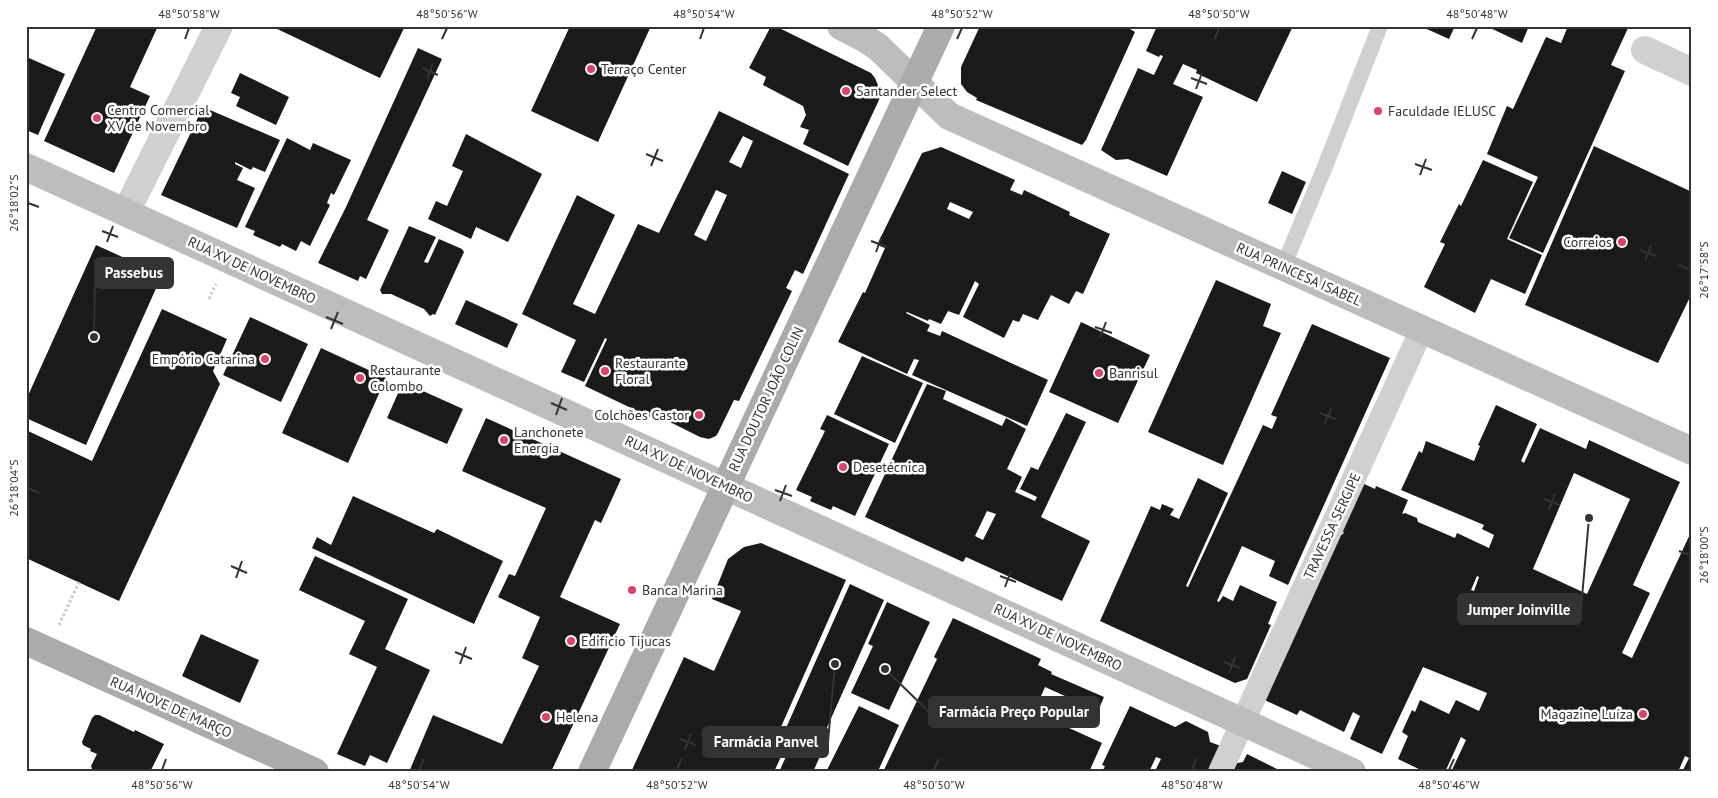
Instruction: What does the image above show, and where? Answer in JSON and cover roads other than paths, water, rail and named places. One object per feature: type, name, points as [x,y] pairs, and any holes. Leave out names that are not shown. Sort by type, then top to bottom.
[{"type":"main road","name":"RUA PRINCESA ISABEL","points":[[841,26],[878,47],[949,116],[1692,451]]},
{"type":"main road","name":"RUA DOUTOR JOÃO COLIN","points":[[592,772],[941,26]]},
{"type":"main road","name":"RUA XV DE NOVEMBRO","points":[[26,167],[1352,772]]},
{"type":"main road","name":"RUA NOVE DE MARÇO","points":[[37,646],[316,772]]},
{"type":"street","points":[[126,212],[219,26]]},
{"type":"street","points":[[1645,50],[1692,72]]},
{"type":"street","name":"TRAVESSA SERGIPE","points":[[1220,772],[1422,329]]},
{"type":"lane","points":[[1283,266],[1324,169],[1380,26]]},
{"type":"place","name":"Terraço Center","points":[[591,69]]},
{"type":"place","name":"Santander Select","points":[[846,91]]},
{"type":"place","name":"Faculdade IELUSC","points":[[1378,111]]},
{"type":"place","name":"Centro Comercial XV de Novembro","points":[[97,118]]},
{"type":"place","name":"Correios","points":[[1622,242]]},
{"type":"place","name":"Passebus","points":[[94,337]]},
{"type":"place","name":"Empório Catarina","points":[[265,359]]},
{"type":"place","name":"Restaurante Floral","points":[[605,371]]},
{"type":"place","name":"Banrisul","points":[[1099,373]]},
{"type":"place","name":"Restaurante Colombo","points":[[360,378]]},
{"type":"place","name":"Colchões Castor","points":[[699,415]]},
{"type":"place","name":"Lanchonete Energia","points":[[504,440]]},
{"type":"place","name":"Desetécnica","points":[[843,467]]},
{"type":"place","name":"Jumper Joinville","points":[[1589,518]]},
{"type":"place","name":"Banca Marina","points":[[632,590]]},
{"type":"place","name":"Edifício Tijucas","points":[[571,641]]},
{"type":"place","name":"Farmácia Panvel","points":[[835,664]]},
{"type":"place","name":"Farmácia Preço Popular","points":[[885,669]]},
{"type":"place","name":"Magazine Luíza","points":[[1643,714]]},
{"type":"place","name":"Helena","points":[[546,717]]}]
